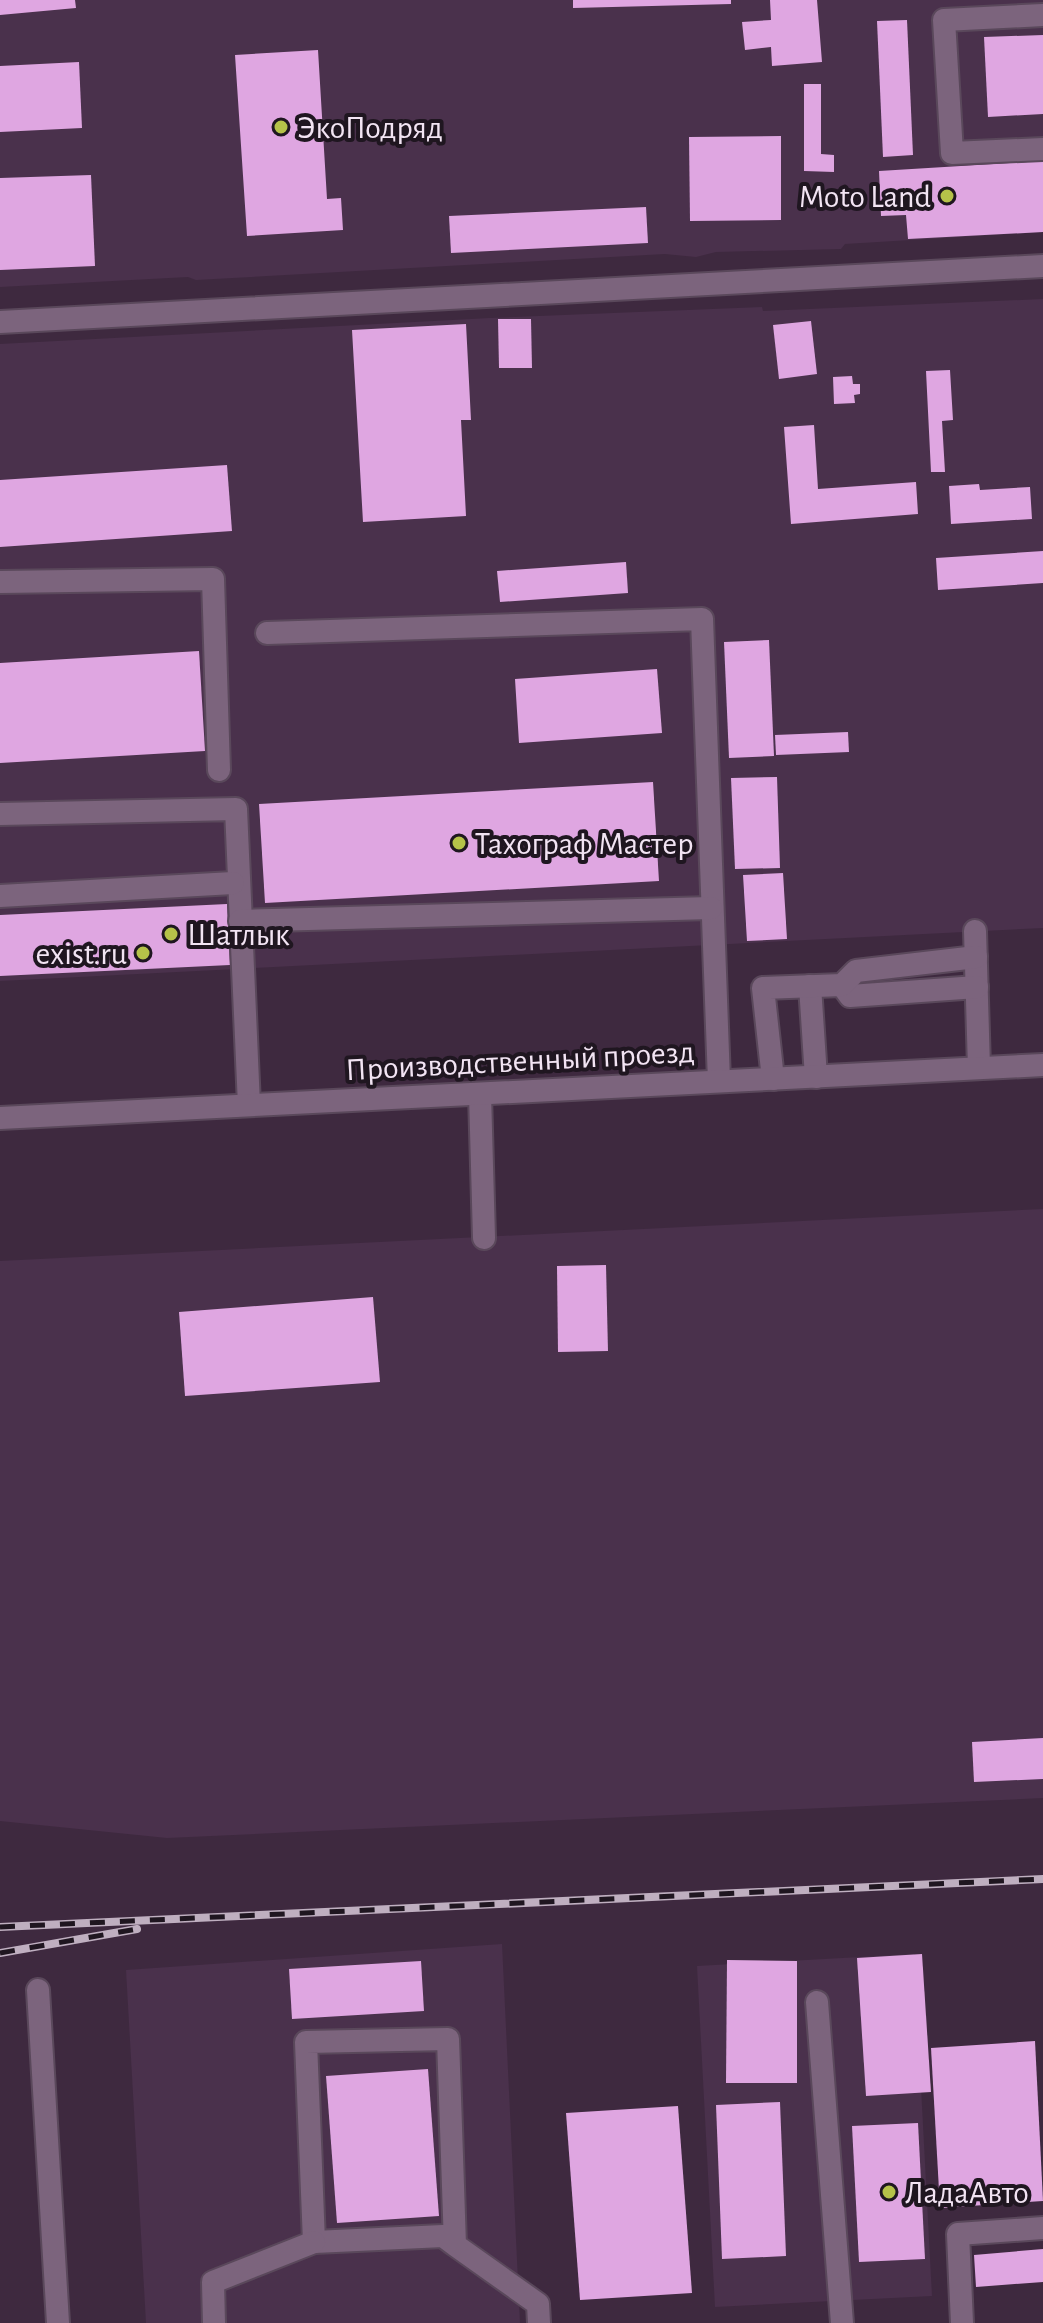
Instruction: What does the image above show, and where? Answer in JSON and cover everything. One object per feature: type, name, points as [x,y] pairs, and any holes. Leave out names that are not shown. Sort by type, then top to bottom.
[{"type":"street","points":[[1043,15],[944,20],[952,153],[1043,149]]},
{"type":"street","points":[[0,322],[1043,266]]},
{"type":"street","points":[[0,582],[213,579],[219,770]]},
{"type":"street","points":[[267,633],[702,619],[719,1081]]},
{"type":"street","points":[[0,814],[236,809],[249,1105]]},
{"type":"street","points":[[0,896],[233,883]]},
{"type":"street","points":[[240,921],[711,908]]},
{"type":"street","points":[[975,931],[979,1068]]},
{"type":"street","points":[[773,1079],[763,988],[842,985],[856,971],[976,957]]},
{"type":"street","points":[[842,985],[850,996],[977,987]]},
{"type":"street","points":[[810,986],[816,1077]]},
{"type":"street","name":"Производственный проезд","points":[[0,1118],[1043,1065]]},
{"type":"street","points":[[480,1094],[484,1238]]},
{"type":"street","points":[[38,1990],[58,2323]]},
{"type":"street","points":[[817,2002],[842,2323]]},
{"type":"street","points":[[314,2242],[306,2042],[448,2039],[455,2245]]},
{"type":"street","points":[[962,2323],[958,2234],[1043,2228]]},
{"type":"street","points":[[214,2323],[213,2282],[314,2242],[443,2236],[538,2304],[539,2323]]},
{"type":"shaded area","points":[[0,0],[1043,0],[1043,232],[845,244],[841,249],[716,252],[696,257],[665,254],[196,280],[188,277],[0,287]]},
{"type":"shaded area","points":[[1043,299],[1043,928],[0,981],[0,344],[490,318]]},
{"type":"shaded area","points":[[1043,1209],[1043,1798],[167,1838],[0,1821],[0,1261]]},
{"type":"shaded area","points":[[502,1944],[520,2323],[146,2323],[126,1970]]},
{"type":"shaded area","points":[[914,1954],[932,2296],[715,2307],[697,1966]]},
{"type":"building","points":[[0,0],[75,0],[76,8],[0,15]]},
{"type":"building","points":[[573,0],[731,0],[731,4],[573,8]]},
{"type":"building","points":[[770,0],[817,0],[822,62],[772,66],[771,47],[745,50],[742,22],[771,20]]},
{"type":"building","points":[[907,20],[913,155],[883,157],[877,21]]},
{"type":"building","points":[[1043,35],[1043,114],[988,117],[984,37]]},
{"type":"building","name":"ЭкоПодряд","points":[[318,50],[327,199],[341,198],[343,230],[247,236],[235,55]]},
{"type":"building","points":[[79,62],[82,128],[0,132],[0,66]]},
{"type":"building","points":[[804,84],[821,84],[821,154],[834,155],[834,172],[804,171]]},
{"type":"building","points":[[781,136],[781,220],[690,221],[689,137]]},
{"type":"building","points":[[1043,161],[1043,232],[908,239],[906,215],[881,216],[879,171]]},
{"type":"building","points":[[91,175],[95,266],[0,270],[0,178]]},
{"type":"building","points":[[646,207],[648,243],[451,253],[449,216]]},
{"type":"building","points":[[498,319],[531,319],[532,368],[499,368]]},
{"type":"building","points":[[811,321],[817,374],[779,379],[773,325]]},
{"type":"building","points":[[466,324],[471,420],[461,420],[466,516],[363,522],[352,330]]},
{"type":"building","points":[[950,370],[953,420],[942,421],[945,472],[931,472],[926,371]]},
{"type":"building","points":[[852,376],[853,384],[860,384],[860,394],[854,395],[855,403],[834,404],[833,377]]},
{"type":"building","points":[[814,425],[818,489],[916,482],[918,514],[791,524],[784,427]]},
{"type":"building","points":[[227,465],[232,531],[0,547],[0,480]]},
{"type":"building","points":[[979,484],[980,490],[1030,487],[1032,519],[951,524],[949,486]]},
{"type":"building","points":[[1043,551],[1043,583],[938,590],[936,558]]},
{"type":"building","points":[[626,562],[628,593],[500,602],[497,571]]},
{"type":"building","points":[[769,640],[774,756],[729,758],[724,642]]},
{"type":"building","points":[[199,651],[205,751],[0,763],[0,663]]},
{"type":"building","points":[[657,669],[662,733],[519,743],[515,679]]},
{"type":"building","points":[[848,732],[849,752],[776,755],[775,735]]},
{"type":"building","points":[[777,777],[780,868],[735,869],[731,778]]},
{"type":"building","name":"Тахограф Мастер","points":[[653,782],[659,881],[265,903],[259,804]]},
{"type":"building","points":[[783,873],[787,939],[747,941],[743,875]]},
{"type":"building","points":[[227,904],[230,965],[0,976],[0,915]]},
{"type":"building","points":[[606,1265],[608,1351],[558,1352],[557,1266]]},
{"type":"building","points":[[373,1297],[380,1382],[185,1396],[179,1312]]},
{"type":"building","points":[[1043,1738],[1043,1779],[974,1782],[972,1742]]},
{"type":"building","points":[[922,1954],[931,2092],[866,2096],[857,1958]]},
{"type":"building","points":[[727,1960],[797,1961],[797,2083],[726,2083]]},
{"type":"building","points":[[421,1961],[424,2011],[292,2019],[289,1969]]},
{"type":"building","points":[[1035,2041],[1043,2201],[940,2208],[931,2048]]},
{"type":"building","points":[[428,2069],[439,2216],[337,2223],[326,2076]]},
{"type":"building","points":[[780,2102],[786,2256],[722,2259],[716,2105]]},
{"type":"building","points":[[678,2106],[692,2293],[580,2300],[566,2113]]},
{"type":"building","name":"ЛадаАвто","points":[[918,2123],[925,2259],[859,2262],[852,2126]]},
{"type":"building","points":[[1043,2249],[1043,2282],[976,2287],[974,2255]]},
{"type":"railway","points":[[0,1927],[1043,1879]]},
{"type":"railway","points":[[0,1953],[137,1929]]},
{"type":"place","name":"ЭкоПодряд","points":[[281,127]]},
{"type":"place","name":"Moto Land","points":[[947,196]]},
{"type":"place","name":"Тахограф Мастер","points":[[459,843]]},
{"type":"place","name":"Шатлык","points":[[171,934]]},
{"type":"place","name":"exist.ru","points":[[143,953]]},
{"type":"place","name":"ЛадаАвто","points":[[889,2192]]}]
